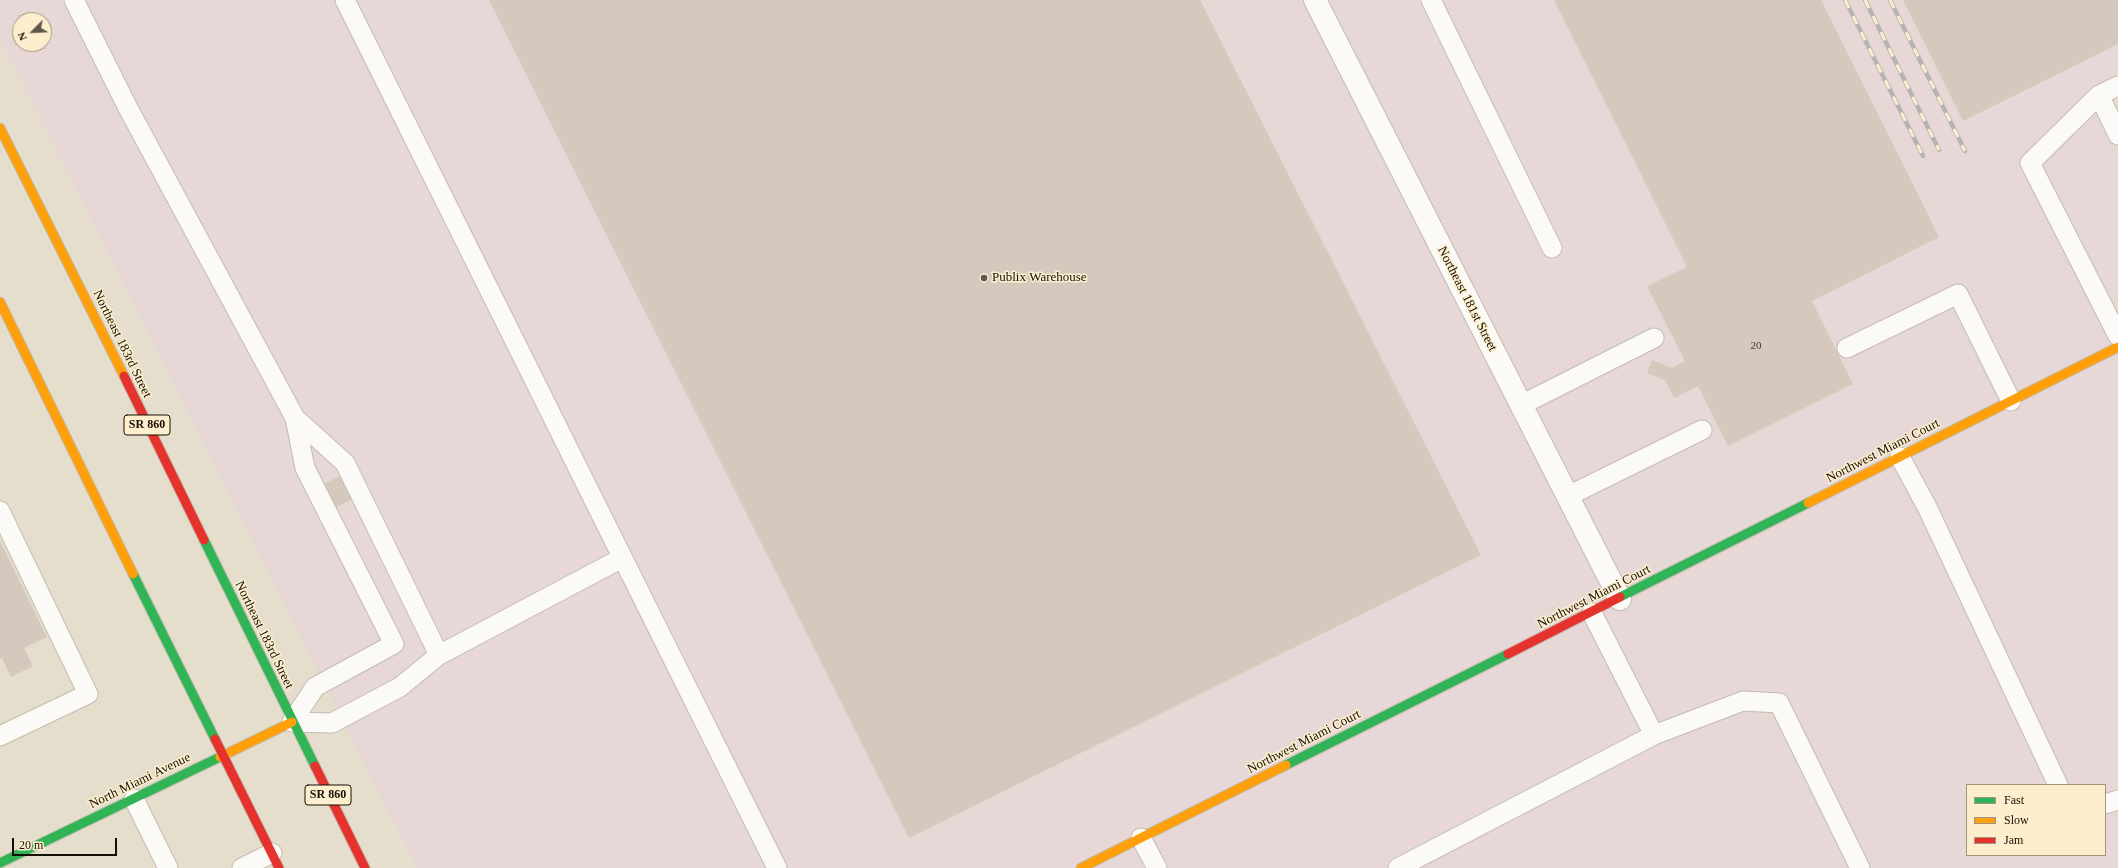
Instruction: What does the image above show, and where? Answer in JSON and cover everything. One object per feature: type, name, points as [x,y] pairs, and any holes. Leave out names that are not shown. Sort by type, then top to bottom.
[{"type":"street","name":"Northeast 181st Street","points":[[1315,0],[1620,598]]},
{"type":"street","name":"Northeast 183rd Street","points":[[0,128],[68,262],[292,722]]},
{"type":"street","points":[[0,302],[96,500],[275,861]]},
{"type":"street","name":"Northwest Miami Court","points":[[1081,868],[1592,613],[2118,346]]},
{"type":"street","name":"North Miami Avenue","points":[[8,863],[134,799],[292,722]]},
{"type":"street","name":"SR 860","points":[[292,722],[365,868]]},
{"type":"lane","points":[[74,0],[128,108],[295,418],[305,468],[394,644],[315,687],[292,722]]},
{"type":"lane","points":[[345,0],[777,868]]},
{"type":"lane","points":[[1431,0],[1552,248]]},
{"type":"lane","points":[[2118,86],[2099,95],[2030,163],[2118,336]]},
{"type":"lane","points":[[2099,95],[2118,135]]},
{"type":"lane","points":[[1847,348],[1958,294],[2011,401]]},
{"type":"lane","points":[[1521,405],[1654,338]]},
{"type":"lane","points":[[295,418],[345,464],[439,655]]},
{"type":"lane","points":[[1568,496],[1702,430]]},
{"type":"lane","points":[[1900,457],[1927,507],[2058,784]]},
{"type":"lane","points":[[0,511],[88,694],[0,736]]},
{"type":"lane","points":[[292,722],[332,723],[400,687],[439,655],[622,558]]},
{"type":"lane","points":[[1592,613],[1654,735]]},
{"type":"lane","points":[[1398,868],[1654,735],[1743,700],[1779,703],[1860,868]]},
{"type":"lane","points":[[134,799],[168,868]]},
{"type":"lane","points":[[2106,804],[2118,800]]},
{"type":"lane","points":[[1141,838],[1156,868]]},
{"type":"lane","points":[[242,868],[275,861]]},
{"type":"shaded area","points":[[0,0],[2118,0],[2118,868],[417,868],[0,39]]},
{"type":"building","name":"Publix Warehouse","points":[[489,0],[1200,0],[1481,555],[909,838]]},
{"type":"building","points":[[1554,0],[1821,0],[1939,237],[1812,301],[1853,384],[1728,446],[1698,386],[1674,398],[1665,380],[1647,373],[1652,360],[1672,368],[1685,361],[1647,286],[1687,267]]},
{"type":"building","points":[[1903,0],[2118,0],[2118,44],[1963,121]]},
{"type":"building","points":[[340,476],[352,499],[336,508],[324,484]]},
{"type":"building","points":[[0,541],[47,637],[24,648],[33,666],[11,677],[2,658],[0,659]]},
{"type":"railway","points":[[1845,0],[1923,156]]},
{"type":"railway","points":[[1865,0],[1939,150]]},
{"type":"railway","points":[[1890,0],[1965,151]]},
{"type":"traffic: fast","points":[[1620,597],[1808,503]]},
{"type":"traffic: fast","points":[[204,540],[315,766]]},
{"type":"traffic: fast","points":[[133,574],[215,739]]},
{"type":"traffic: fast","points":[[1286,765],[1508,654]]},
{"type":"traffic: fast","points":[[0,863],[220,757]]},
{"type":"traffic: slow","points":[[0,128],[124,376]]},
{"type":"traffic: slow","points":[[0,302],[133,574]]},
{"type":"traffic: slow","points":[[1808,503],[2118,347]]},
{"type":"traffic: slow","points":[[220,757],[292,722]]},
{"type":"traffic: slow","points":[[1081,868],[1286,765]]},
{"type":"traffic: jam","points":[[124,376],[204,540]]},
{"type":"traffic: jam","points":[[1508,654],[1620,597]]},
{"type":"traffic: jam","points":[[215,739],[279,868]]},
{"type":"traffic: jam","points":[[315,766],[365,868]]},
{"type":"place","name":"Publix Warehouse","points":[[984,278]]}]
